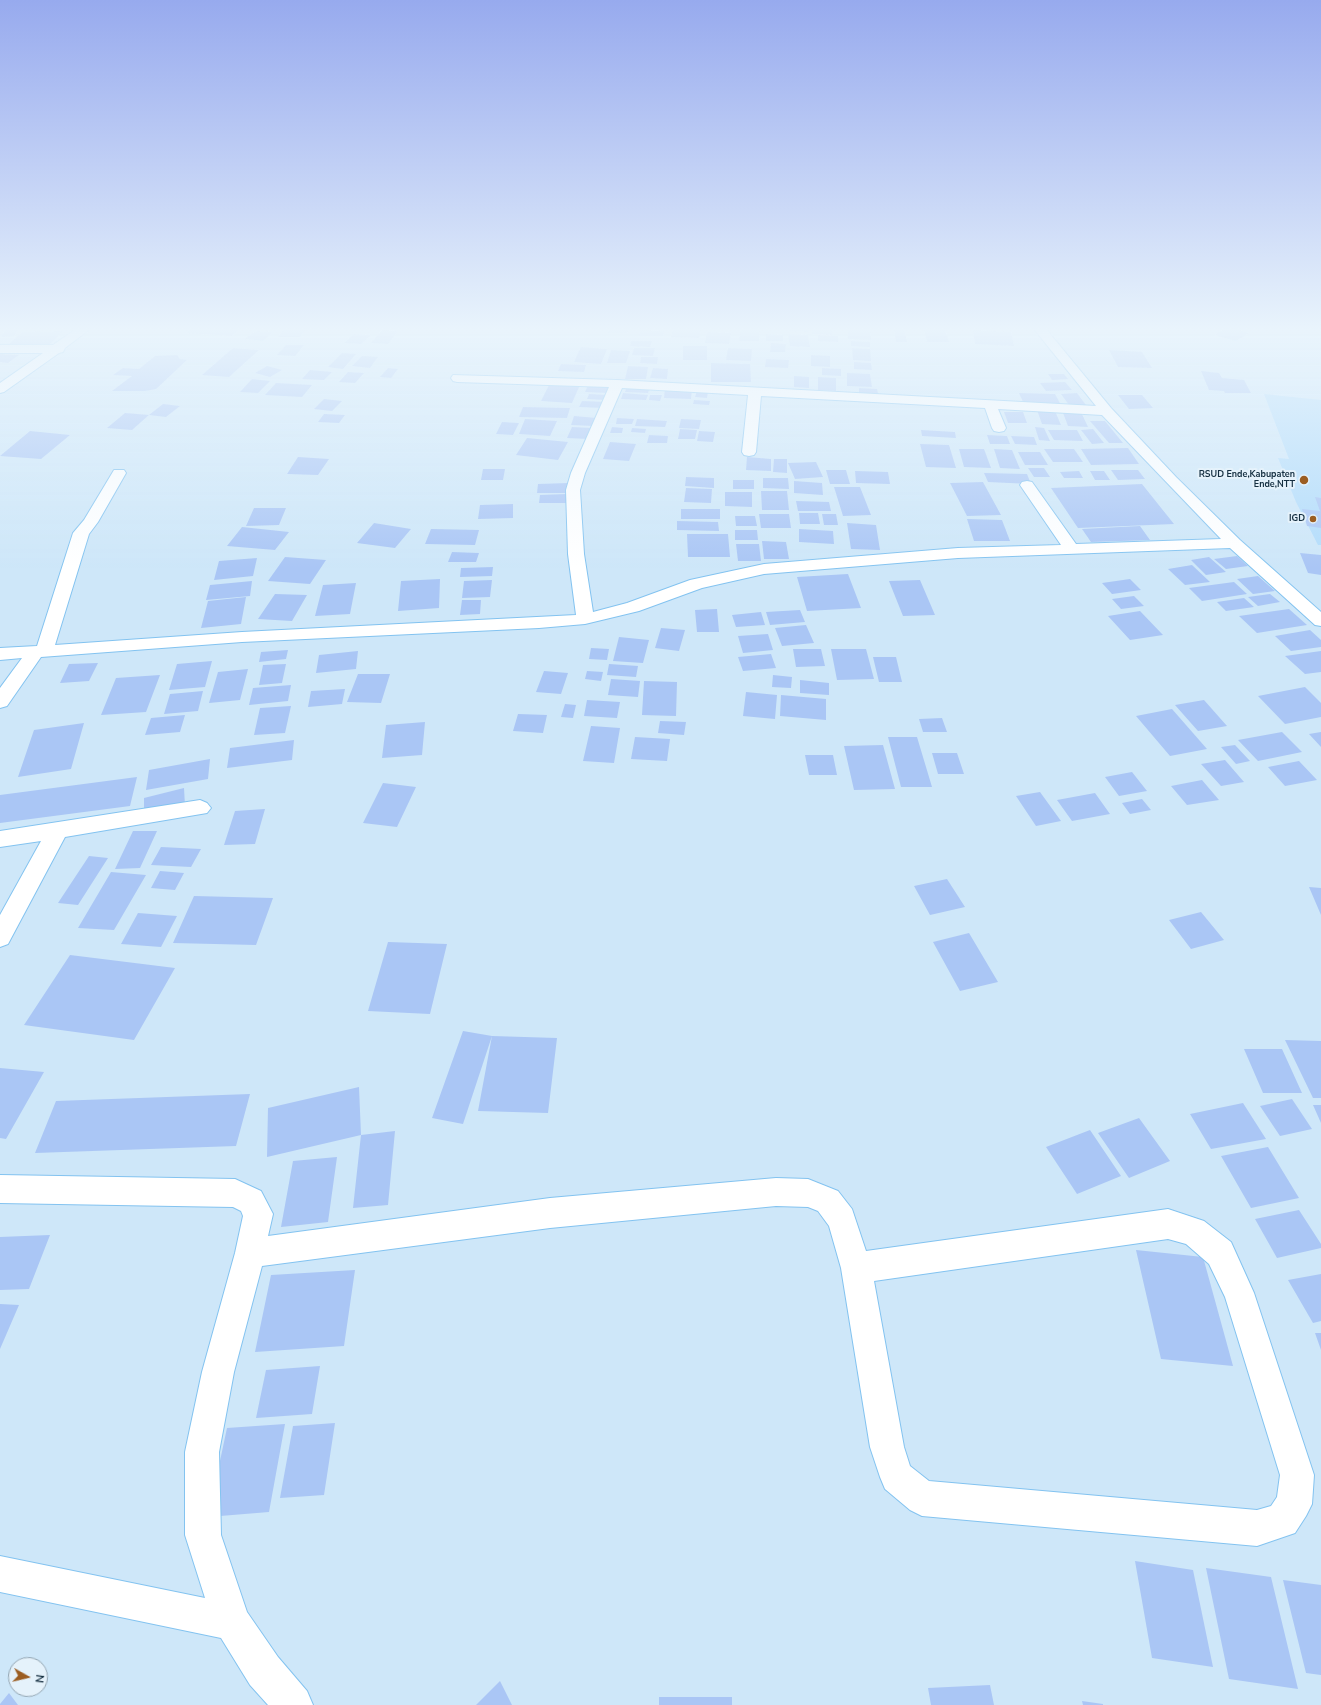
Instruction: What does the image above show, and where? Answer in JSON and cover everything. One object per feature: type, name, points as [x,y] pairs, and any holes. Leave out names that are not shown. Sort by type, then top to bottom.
[{"type":"street","points":[[585,619],[576,554],[573,490],[578,473],[606,409]]},
{"type":"street","points":[[749,452],[752,409]]},
{"type":"street","points":[[991,409],[999,428]]},
{"type":"street","points":[[1059,409],[1106,411]]},
{"type":"street","points":[[1104,409],[1171,480],[1234,543],[1321,621]]},
{"type":"street","points":[[0,702],[40,650],[81,533],[90,522],[119,473]]},
{"type":"street","points":[[1027,485],[1071,548]]},
{"type":"street","points":[[0,654],[242,637],[539,623],[585,619],[633,607],[696,584],[764,569],[951,553],[1234,543]]},
{"type":"street","points":[[0,839],[200,808]]},
{"type":"street","points":[[0,937],[57,831]]},
{"type":"street","points":[[0,1189],[235,1193],[251,1201],[258,1214],[250,1253],[218,1372],[202,1452],[203,1535],[232,1622],[264,1671],[293,1705]]},
{"type":"street","points":[[250,1253],[550,1213],[776,1192],[808,1193],[828,1201],[842,1219],[856,1268],[887,1448],[897,1477],[922,1498],[1257,1528],[1282,1520],[1294,1504],[1297,1475],[1239,1293],[1220,1253],[1194,1231],[1168,1224],[856,1268]]},
{"type":"street","points":[[0,1574],[232,1622]]},
{"type":"shaded area","name":"RSUD Ende,Kabupaten Ende,NTT","points":[[1270,409],[1321,409],[1321,545],[1318,545],[1296,502],[1278,458],[1289,459]]},
{"type":"building","points":[[157,409],[177,409],[166,417],[149,415]]},
{"type":"building","points":[[314,409],[334,409],[332,411]]},
{"type":"building","points":[[522,409],[570,409],[567,418],[519,417]]},
{"type":"building","points":[[1037,410],[1055,411],[1061,425],[1042,424]]},
{"type":"building","points":[[1004,412],[1023,412],[1027,423],[1008,423]]},
{"type":"building","points":[[125,413],[149,415],[132,430],[107,428]]},
{"type":"building","points":[[1063,413],[1082,414],[1088,427],[1068,426]]},
{"type":"building","points":[[324,414],[345,415],[339,423],[318,422]]},
{"type":"building","points":[[574,416],[597,418],[594,426],[571,425]]},
{"type":"building","points":[[617,418],[634,419],[632,424],[616,424]]},
{"type":"building","points":[[525,419],[557,421],[550,436],[519,434]]},
{"type":"building","points":[[637,419],[667,421],[665,427],[635,426]]},
{"type":"building","points":[[681,419],[701,420],[699,429],[679,428]]},
{"type":"building","points":[[1090,421],[1105,421],[1123,443],[1109,443]]},
{"type":"building","points":[[502,422],[519,423],[513,435],[496,434]]},
{"type":"building","points":[[572,427],[592,428],[588,439],[567,438]]},
{"type":"building","points":[[612,427],[623,428],[622,433],[610,433]]},
{"type":"building","points":[[1035,427],[1044,428],[1050,441],[1039,440]]},
{"type":"building","points":[[632,428],[646,429],[645,433],[631,432]]},
{"type":"building","points":[[680,429],[697,430],[695,439],[678,439]]},
{"type":"building","points":[[1093,429],[1104,443],[1092,444],[1081,430]]},
{"type":"building","points":[[921,430],[955,432],[956,438],[922,436]]},
{"type":"building","points":[[1048,430],[1077,430],[1083,441],[1054,440]]},
{"type":"building","points":[[30,431],[70,435],[41,459],[0,456]]},
{"type":"building","points":[[699,431],[715,432],[713,442],[697,441]]},
{"type":"building","points":[[649,435],[668,436],[667,443],[647,443]]},
{"type":"building","points":[[987,435],[1007,436],[1010,444],[990,444]]},
{"type":"building","points":[[1011,436],[1034,437],[1037,445],[1015,444]]},
{"type":"building","points":[[527,438],[568,442],[558,460],[516,455]]},
{"type":"building","points":[[610,442],[636,444],[629,461],[603,459]]},
{"type":"building","points":[[920,444],[949,445],[956,468],[926,467]]},
{"type":"building","points":[[1128,448],[1139,464],[1091,465],[1081,449]]},
{"type":"building","points":[[959,449],[984,449],[991,468],[964,467]]},
{"type":"building","points":[[994,449],[1012,450],[1020,469],[1000,468]]},
{"type":"building","points":[[1044,449],[1074,449],[1083,462],[1053,462]]},
{"type":"building","points":[[1018,452],[1040,452],[1048,465],[1025,465]]},
{"type":"building","points":[[298,457],[329,459],[318,475],[287,474]]},
{"type":"building","points":[[747,457],[771,459],[771,471],[746,470]]},
{"type":"building","points":[[774,459],[787,459],[787,473],[773,472]]},
{"type":"building","points":[[816,462],[823,477],[795,479],[788,463]]},
{"type":"building","points":[[1028,468],[1044,468],[1050,477],[1034,477]]},
{"type":"building","points":[[483,469],[505,469],[503,480],[481,480]]},
{"type":"building","points":[[826,470],[846,470],[850,484],[830,484]]},
{"type":"building","points":[[1111,470],[1138,470],[1145,479],[1118,480]]},
{"type":"building","points":[[855,471],[888,472],[890,484],[856,483]]},
{"type":"building","points":[[1079,471],[1083,478],[1064,478],[1060,472]]},
{"type":"building","points":[[1090,471],[1104,471],[1110,480],[1095,480]]},
{"type":"building","points":[[984,473],[1027,474],[1031,484],[988,482]]},
{"type":"building","points":[[686,477],[714,478],[714,488],[685,486]]},
{"type":"building","points":[[763,478],[788,478],[789,489],[763,488]]},
{"type":"building","points":[[733,480],[754,480],[754,489],[733,489]]},
{"type":"building","points":[[794,481],[822,483],[823,495],[794,493]]},
{"type":"building","points":[[983,482],[1001,515],[967,516],[950,483]]},
{"type":"building","points":[[568,483],[567,493],[537,493],[538,484]]},
{"type":"building","points":[[1142,484],[1174,524],[1078,528],[1051,488]]},
{"type":"building","points":[[834,487],[860,487],[871,515],[843,516]]},
{"type":"building","points":[[686,488],[712,489],[711,503],[684,502]]},
{"type":"building","points":[[761,491],[787,491],[789,510],[762,510]]},
{"type":"building","points":[[725,492],[752,492],[752,507],[725,506]]},
{"type":"building","points":[[567,494],[567,503],[539,503],[540,495]]},
{"type":"building","name":"IGD","points":[[1315,497],[1321,498],[1321,528],[1307,526],[1302,509],[1320,511]]},
{"type":"building","points":[[796,501],[829,502],[831,511],[798,511]]},
{"type":"building","points":[[513,504],[513,518],[478,519],[480,505]]},
{"type":"building","points":[[254,508],[286,508],[279,525],[246,526]]},
{"type":"building","points":[[681,509],[720,509],[720,519],[681,519]]},
{"type":"building","points":[[799,513],[818,513],[820,524],[800,524]]},
{"type":"building","points":[[759,514],[789,514],[791,528],[761,528]]},
{"type":"building","points":[[822,514],[836,514],[838,525],[824,525]]},
{"type":"building","points":[[735,516],[755,516],[757,526],[736,526]]},
{"type":"building","points":[[967,519],[1002,520],[1010,541],[974,541]]},
{"type":"building","points":[[677,521],[718,522],[719,531],[677,530]]},
{"type":"building","points":[[374,523],[411,529],[395,548],[357,543]]},
{"type":"building","points":[[847,523],[876,525],[880,550],[851,549]]},
{"type":"building","points":[[1140,526],[1150,540],[1091,542],[1082,529]]},
{"type":"building","points":[[242,527],[289,532],[275,550],[227,546]]},
{"type":"building","points":[[431,529],[479,530],[475,545],[425,544]]},
{"type":"building","points":[[799,529],[833,531],[834,544],[799,542]]},
{"type":"building","points":[[735,530],[757,530],[758,540],[735,540]]},
{"type":"building","points":[[687,534],[728,534],[730,557],[688,557]]},
{"type":"building","points":[[762,541],[786,542],[789,559],[764,559]]},
{"type":"building","points":[[736,544],[759,544],[761,561],[738,561]]},
{"type":"building","points":[[452,552],[479,553],[476,562],[448,562]]},
{"type":"building","points":[[1300,553],[1321,555],[1321,575],[1308,573]]},
{"type":"building","points":[[1237,556],[1248,566],[1226,569],[1214,559]]},
{"type":"building","points":[[285,557],[326,560],[310,584],[268,581]]},
{"type":"building","points":[[1209,557],[1226,572],[1206,575],[1191,560]]},
{"type":"building","points":[[257,558],[253,576],[214,580],[219,561]]},
{"type":"building","points":[[1192,565],[1210,582],[1185,585],[1168,569]]},
{"type":"building","points":[[493,567],[492,576],[460,577],[461,568]]},
{"type":"building","points":[[848,574],[861,608],[807,611],[797,577]]},
{"type":"building","points":[[1258,576],[1275,591],[1253,594],[1237,579]]},
{"type":"building","points":[[440,579],[439,608],[398,611],[401,581]]},
{"type":"building","points":[[1130,579],[1141,590],[1112,594],[1102,583]]},
{"type":"building","points":[[492,580],[490,597],[462,598],[464,581]]},
{"type":"building","points":[[920,580],[935,615],[903,616],[889,581]]},
{"type":"building","points":[[252,581],[250,596],[206,600],[210,585]]},
{"type":"building","points":[[1234,582],[1247,594],[1202,601],[1189,588]]},
{"type":"building","points":[[356,583],[350,614],[315,616],[323,585]]},
{"type":"building","points":[[275,594],[307,595],[292,621],[258,619]]},
{"type":"building","points":[[1270,594],[1280,602],[1258,606],[1248,597]]},
{"type":"building","points":[[1134,596],[1144,606],[1121,609],[1112,599]]},
{"type":"building","points":[[246,597],[241,624],[201,628],[208,601]]},
{"type":"building","points":[[1244,598],[1254,607],[1226,611],[1217,602]]},
{"type":"building","points":[[462,600],[481,600],[480,614],[460,615]]},
{"type":"building","points":[[717,609],[719,632],[697,632],[695,610]]},
{"type":"building","points":[[1289,609],[1307,625],[1257,633],[1239,616]]},
{"type":"building","points":[[800,610],[805,622],[770,625],[766,612]]},
{"type":"building","points":[[1140,611],[1163,635],[1130,640],[1108,616]]},
{"type":"building","points":[[761,612],[765,625],[736,627],[732,615]]},
{"type":"building","points":[[806,625],[814,643],[782,646],[775,628]]},
{"type":"building","points":[[661,628],[685,630],[679,651],[655,648]]},
{"type":"building","points":[[1310,630],[1321,640],[1321,647],[1291,651],[1275,636]]},
{"type":"building","points":[[768,634],[773,650],[743,653],[738,636]]},
{"type":"building","points":[[619,637],[649,640],[643,663],[613,661]]},
{"type":"building","points":[[591,648],[609,649],[607,660],[589,659]]},
{"type":"building","points":[[793,649],[821,649],[825,666],[796,667]]},
{"type":"building","points":[[831,649],[866,649],[874,679],[837,680]]},
{"type":"building","points":[[288,650],[286,659],[259,662],[261,652]]},
{"type":"building","points":[[358,651],[356,669],[316,673],[319,655]]},
{"type":"building","points":[[1321,651],[1321,672],[1305,674],[1285,656]]},
{"type":"building","points":[[771,654],[776,668],[743,671],[738,657]]},
{"type":"building","points":[[873,657],[896,657],[902,682],[879,682]]},
{"type":"building","points":[[212,661],[205,687],[169,690],[177,664]]},
{"type":"building","points":[[98,663],[89,681],[60,683],[69,664]]},
{"type":"building","points":[[286,664],[282,683],[259,685],[263,665]]},
{"type":"building","points":[[609,664],[638,666],[636,677],[607,675]]},
{"type":"building","points":[[248,669],[240,700],[209,703],[218,672]]},
{"type":"building","points":[[544,671],[568,673],[561,694],[536,692]]},
{"type":"building","points":[[587,671],[603,672],[601,681],[585,679]]},
{"type":"building","points":[[358,674],[390,674],[381,703],[347,702]]},
{"type":"building","points":[[160,675],[146,712],[101,715],[116,678]]},
{"type":"building","points":[[773,675],[792,677],[791,688],[772,687]]},
{"type":"building","points":[[611,679],[640,681],[638,697],[608,695]]},
{"type":"building","points":[[800,680],[829,683],[829,695],[800,693]]},
{"type":"building","points":[[644,681],[677,682],[676,716],[642,715]]},
{"type":"building","points":[[291,685],[288,701],[249,705],[253,688]]},
{"type":"building","points":[[1305,687],[1321,703],[1321,717],[1285,724],[1258,696]]},
{"type":"building","points":[[345,689],[342,704],[308,707],[311,691]]},
{"type":"building","points":[[203,691],[198,711],[164,714],[170,694]]},
{"type":"building","points":[[746,692],[777,695],[775,719],[743,716]]},
{"type":"building","points":[[781,695],[826,699],[826,720],[780,716]]},
{"type":"building","points":[[587,700],[620,702],[617,718],[584,716]]},
{"type":"building","points":[[1204,700],[1227,726],[1198,731],[1175,705]]},
{"type":"building","points":[[565,704],[576,705],[573,718],[561,717]]},
{"type":"building","points":[[291,706],[285,733],[254,735],[260,708]]},
{"type":"building","points":[[1172,709],[1207,749],[1170,756],[1136,716]]},
{"type":"building","points":[[518,714],[547,715],[543,733],[513,731]]},
{"type":"building","points":[[185,715],[180,732],[145,735],[151,718]]},
{"type":"building","points":[[942,718],[947,732],[923,732],[919,719]]},
{"type":"building","points":[[660,721],[686,722],[684,735],[658,733]]},
{"type":"building","points":[[425,722],[422,755],[382,758],[386,725]]},
{"type":"building","points":[[84,723],[71,769],[18,777],[34,730]]},
{"type":"building","points":[[591,726],[620,728],[614,763],[583,761]]},
{"type":"building","points":[[1282,732],[1302,752],[1258,761],[1238,740]]},
{"type":"building","points":[[1321,732],[1321,747],[1309,734]]},
{"type":"building","points":[[635,737],[670,739],[667,761],[631,759]]},
{"type":"building","points":[[888,737],[917,737],[932,787],[901,787]]},
{"type":"building","points":[[294,740],[292,760],[227,768],[230,748]]},
{"type":"building","points":[[883,745],[895,789],[854,790],[844,746]]},
{"type":"building","points":[[1235,745],[1250,761],[1236,764],[1221,747]]},
{"type":"building","points":[[932,753],[957,753],[964,774],[938,774]]},
{"type":"building","points":[[805,755],[833,755],[837,775],[809,775]]},
{"type":"building","points":[[210,759],[208,779],[146,790],[149,770]]},
{"type":"building","points":[[1225,760],[1244,782],[1221,786],[1201,764]]},
{"type":"building","points":[[1299,761],[1317,780],[1285,786],[1268,767]]},
{"type":"building","points":[[1132,772],[1147,791],[1119,796],[1105,777]]},
{"type":"building","points":[[137,777],[130,806],[0,823],[0,795]]},
{"type":"building","points":[[1202,780],[1219,800],[1187,805],[1171,786]]},
{"type":"building","points":[[383,783],[416,787],[397,827],[363,823]]},
{"type":"building","points":[[184,788],[185,806],[144,816],[144,798]]},
{"type":"building","points":[[1040,792],[1061,821],[1036,826],[1016,796]]},
{"type":"building","points":[[1095,793],[1110,814],[1072,821],[1057,800]]},
{"type":"building","points":[[1142,799],[1151,810],[1130,814],[1122,803]]},
{"type":"building","points":[[265,809],[255,844],[224,845],[235,811]]},
{"type":"building","points":[[133,831],[157,831],[140,868],[115,869]]},
{"type":"building","points":[[161,847],[201,849],[191,867],[151,865]]},
{"type":"building","points":[[89,856],[108,858],[78,905],[58,903]]},
{"type":"building","points":[[160,871],[184,873],[175,890],[151,888]]},
{"type":"building","points":[[111,872],[146,875],[114,930],[78,928]]},
{"type":"building","points":[[947,879],[965,907],[930,915],[914,886]]},
{"type":"building","points":[[1309,887],[1321,888],[1321,915]]},
{"type":"building","points":[[194,896],[273,898],[256,945],[173,943]]},
{"type":"building","points":[[1201,912],[1224,940],[1191,949],[1169,920]]},
{"type":"building","points":[[138,913],[177,916],[161,947],[121,944]]},
{"type":"building","points":[[969,933],[998,982],[960,991],[933,942]]},
{"type":"building","points":[[388,942],[447,944],[430,1014],[368,1011]]},
{"type":"building","points":[[70,955],[175,968],[134,1040],[24,1025]]},
{"type":"building","points":[[463,1031],[492,1036],[463,1124],[432,1118]]},
{"type":"building","points":[[492,1036],[557,1038],[548,1113],[478,1111]]},
{"type":"building","points":[[1285,1040],[1321,1041],[1321,1098],[1313,1098]]},
{"type":"building","points":[[1244,1049],[1282,1049],[1302,1093],[1263,1093]]},
{"type":"building","points":[[0,1068],[44,1072],[6,1139],[0,1138]]},
{"type":"building","points":[[359,1087],[361,1135],[267,1157],[268,1108]]},
{"type":"building","points":[[250,1094],[236,1146],[35,1153],[56,1101]]},
{"type":"building","points":[[1292,1099],[1312,1129],[1280,1136],[1260,1106]]},
{"type":"building","points":[[1243,1103],[1266,1139],[1211,1149],[1190,1114]]},
{"type":"building","points":[[1313,1105],[1321,1105],[1321,1123]]},
{"type":"building","points":[[1139,1118],[1170,1161],[1129,1178],[1098,1133]]},
{"type":"building","points":[[1090,1130],[1121,1176],[1077,1194],[1046,1147]]},
{"type":"building","points":[[395,1131],[388,1205],[353,1208],[361,1135]]},
{"type":"building","points":[[1268,1147],[1299,1198],[1251,1208],[1221,1156]]},
{"type":"building","points":[[337,1157],[328,1222],[281,1227],[293,1161]]},
{"type":"building","points":[[1299,1210],[1321,1244],[1321,1248],[1277,1258],[1255,1219]]},
{"type":"building","points":[[50,1235],[29,1289],[0,1290],[0,1237]]},
{"type":"building","points":[[1136,1250],[1203,1257],[1233,1366],[1161,1359]]},
{"type":"building","points":[[355,1270],[344,1346],[255,1352],[271,1275]]},
{"type":"building","points":[[1321,1274],[1321,1321],[1313,1323],[1288,1280]]},
{"type":"building","points":[[0,1304],[19,1305],[0,1349]]},
{"type":"building","points":[[1315,1333],[1321,1333],[1321,1350]]},
{"type":"building","points":[[320,1366],[312,1414],[256,1418],[266,1370]]},
{"type":"building","points":[[335,1423],[324,1495],[280,1498],[293,1426]]},
{"type":"building","points":[[285,1424],[269,1512],[208,1517],[227,1428]]},
{"type":"building","points":[[1135,1561],[1193,1570],[1213,1667],[1152,1658]]},
{"type":"building","points":[[1206,1568],[1271,1577],[1298,1689],[1229,1679]]},
{"type":"building","points":[[1283,1580],[1321,1585],[1321,1675],[1306,1673]]},
{"type":"building","points":[[500,1681],[512,1705],[476,1705]]},
{"type":"building","points":[[990,1685],[994,1705],[931,1705],[928,1688]]},
{"type":"building","points":[[8,1694],[8,1697],[12,1697],[18,1705],[0,1705]]},
{"type":"building","points":[[659,1697],[732,1697],[732,1705],[659,1705]]},
{"type":"building","points":[[1082,1701],[1103,1704],[1103,1705],[1083,1705]]},
{"type":"place","name":"RSUD Ende,Kabupaten Ende,NTT","points":[[1304,480]]},
{"type":"place","name":"IGD","points":[[1313,519]]}]
